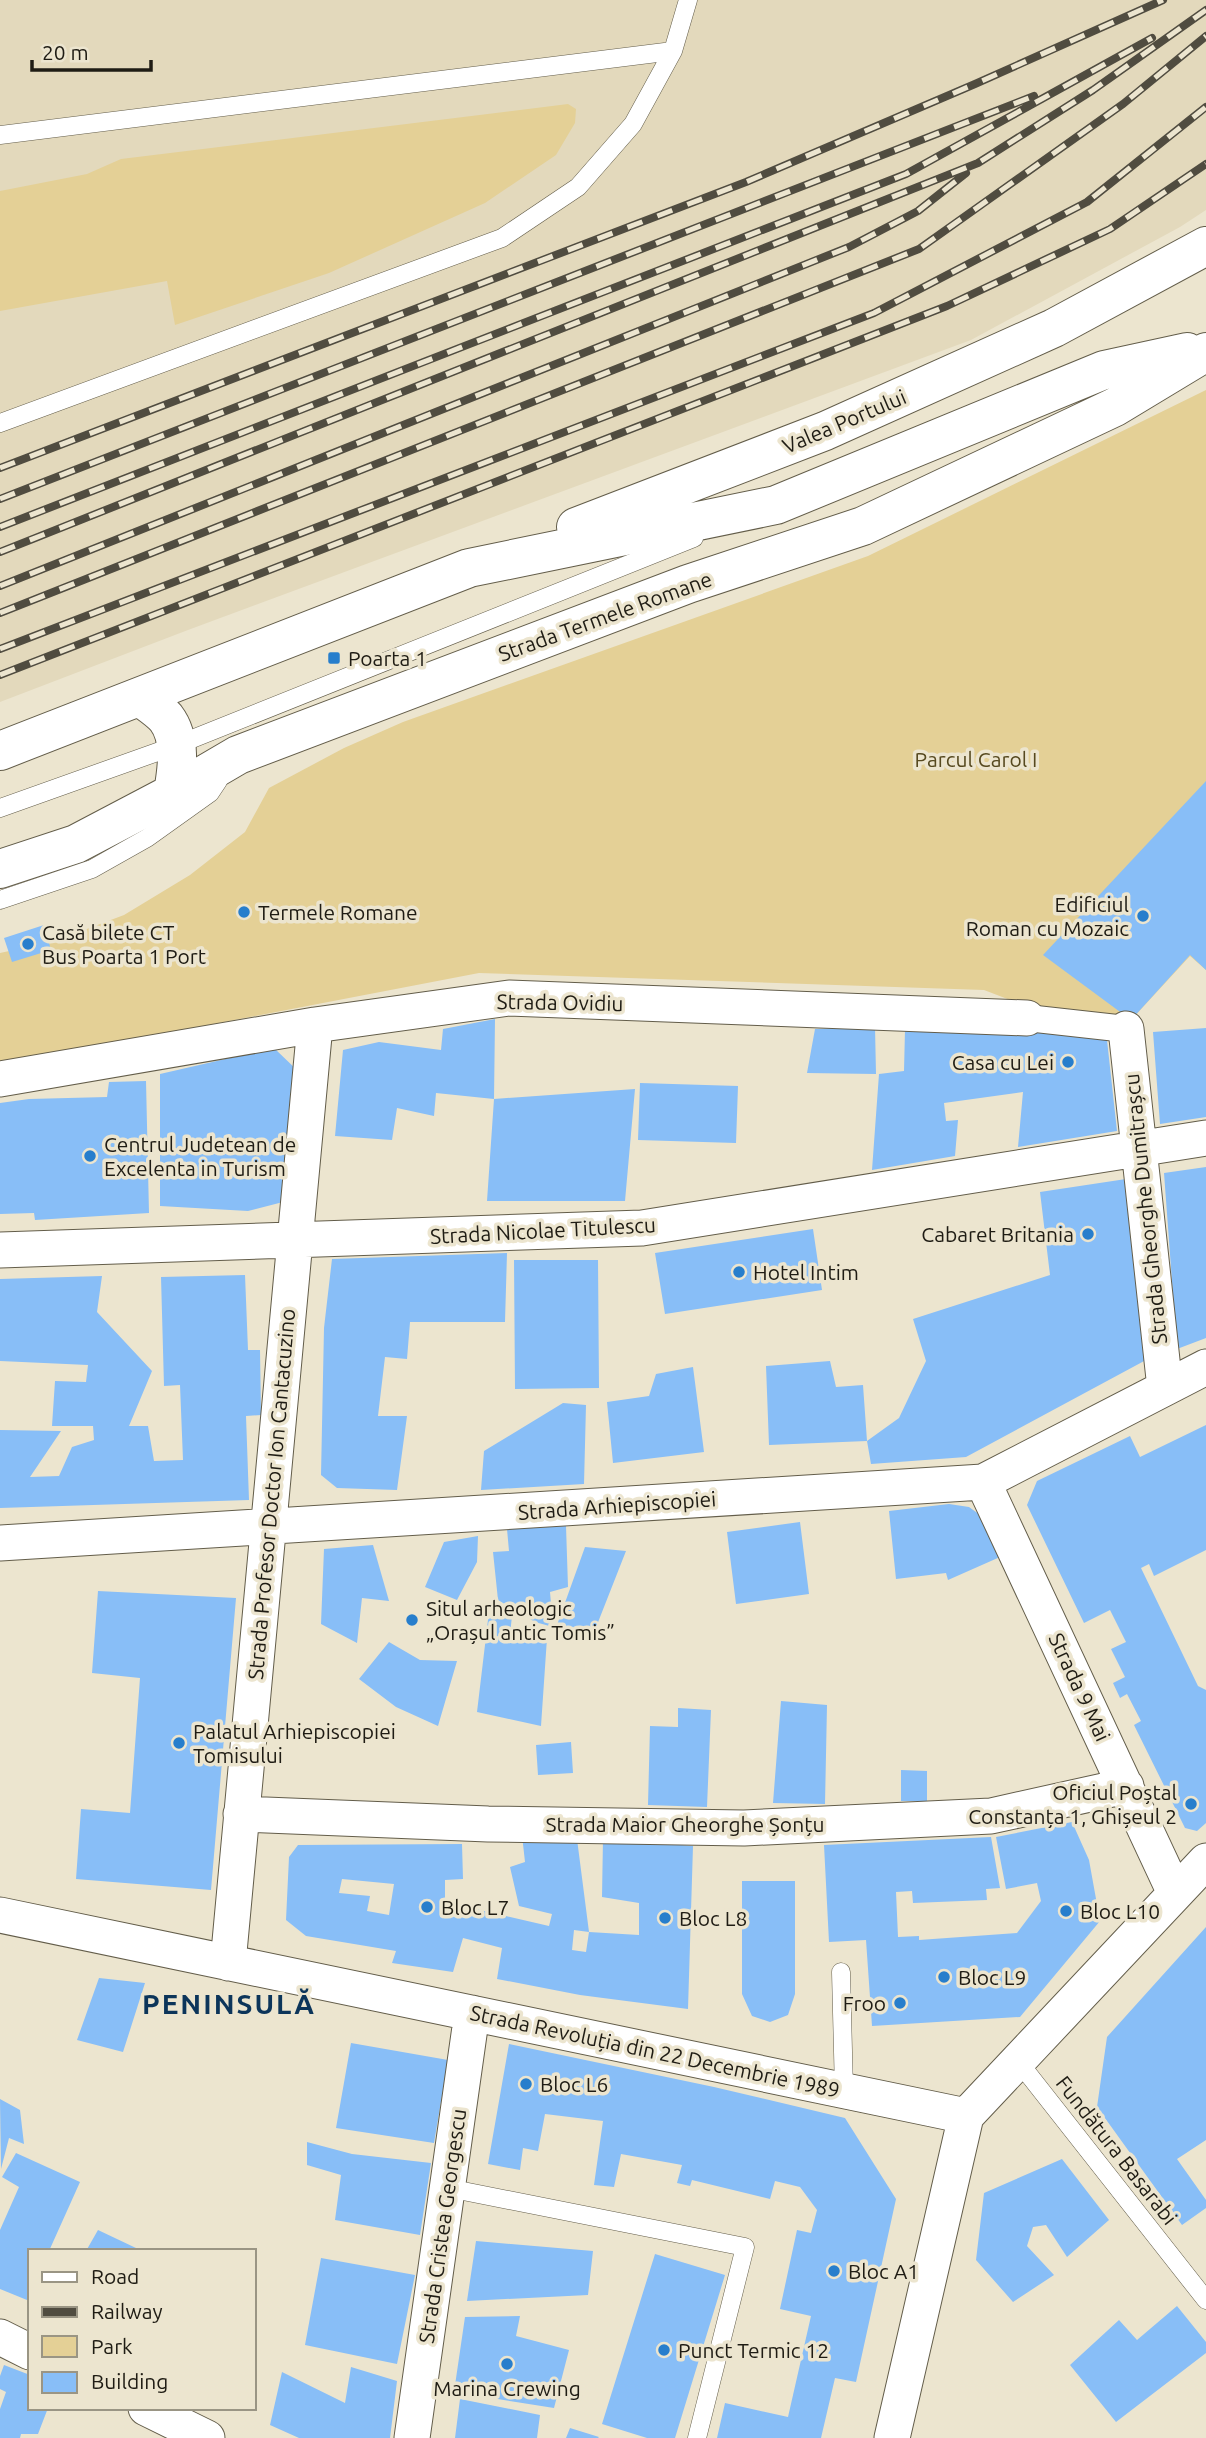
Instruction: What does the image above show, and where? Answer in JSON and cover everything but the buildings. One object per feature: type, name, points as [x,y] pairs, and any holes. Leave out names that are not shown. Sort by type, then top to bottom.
[{"type":"street","name":"Valea Portului","points":[[469,568],[825,431],[1054,328],[1206,246]]},
{"type":"street","name":"Strada Termele Romane","points":[[0,751],[469,568],[776,505],[1104,370],[1206,350]]},
{"type":"street","name":"Strada Termele Romane","points":[[0,869],[76,844],[238,755],[688,584],[863,526],[1115,407],[1206,350]]},
{"type":"street","points":[[688,584],[776,505],[825,431]]},
{"type":"street","points":[[140,697],[166,718],[177,746],[173,793]]},
{"type":"street","name":"Strada Ovidiu","points":[[0,1079],[315,1025],[509,998],[1027,1018],[1126,1029]]},
{"type":"street","name":"Strada Profesor Doctor Ion Cantacuzino","points":[[228,1963],[315,1025]]},
{"type":"street","name":"Strada Gheorghe Dumitrașcu","points":[[1126,1029],[1166,1388]]},
{"type":"street","name":"Strada Nicolae Titulescu","points":[[0,1250],[642,1228],[1206,1138]]},
{"type":"street","name":"Strada Arhiepiscopiei","points":[[0,1544],[983,1482],[1206,1367]]},
{"type":"street","name":"Strada 9 Mai","points":[[983,1482],[1175,1893]]},
{"type":"street","name":"Strada Maior Gheorghe Șonțu","points":[[241,1814],[488,1824],[744,1828],[991,1816],[1126,1786]]},
{"type":"street","points":[[892,2438],[966,2116],[1206,1861]]},
{"type":"street","name":"Strada Revoluția din 22 Decembrie 1989","points":[[0,1915],[966,2116]]},
{"type":"street","name":"Strada Cristea Georgescu","points":[[412,2438],[472,2014]]},
{"type":"street","points":[[0,2337],[28,2351]]},
{"type":"street","points":[[150,2410],[207,2438]]},
{"type":"lane","points":[[0,423],[502,238],[578,187],[633,124],[673,51],[688,0]]},
{"type":"lane","points":[[0,135],[673,51]]},
{"type":"lane","points":[[0,808],[177,746],[776,505]]},
{"type":"lane","points":[[0,900],[92,869],[146,838],[209,793],[238,755]]},
{"type":"lane","points":[[841,1972],[844,2091]]},
{"type":"lane","name":"Fundătura Basarabi","points":[[1018,2061],[1206,2300]]},
{"type":"lane","points":[[448,2188],[745,2247],[697,2438]]},
{"type":"shaded area","points":[[0,0],[1206,0],[1206,210],[1180,227],[971,340],[0,702]]},
{"type":"green space","points":[[568,104],[576,109],[575,123],[556,155],[485,203],[329,273],[175,325],[167,281],[0,311],[0,191],[87,174],[121,159]]},
{"type":"green space","name":"Parcul Carol I","points":[[1206,390],[1206,970],[1190,956],[1131,1020],[1036,1010],[984,990],[479,973],[0,1065],[0,953],[55,941],[124,915],[190,875],[245,832],[269,788],[344,748],[403,722],[868,556]]},
{"type":"railway","points":[[0,468],[746,182],[1163,0]]},
{"type":"railway","points":[[0,552],[978,163],[1093,90],[1206,10]]},
{"type":"railway","points":[[0,613],[919,249],[1123,104],[1206,36]]},
{"type":"railway","points":[[0,527],[906,174],[1152,38]]},
{"type":"railway","points":[[0,499],[1034,96]]},
{"type":"railway","points":[[0,649],[874,313],[1087,202],[1206,107]]},
{"type":"railway","points":[[0,675],[947,306],[1110,229],[1206,164]]},
{"type":"railway","points":[[0,586],[849,247],[918,211],[966,173]]},
{"type":"place","name":"Poarta 1","points":[[334,658]]},
{"type":"place","name":"Termele Romane","points":[[244,912]]},
{"type":"place","name":"Edificiul Roman cu Mozaic","points":[[1143,916]]},
{"type":"place","name":"Casă bilete CT Bus Poarta 1 Port","points":[[28,944]]},
{"type":"place","name":"Casa cu Lei","points":[[1068,1062]]},
{"type":"place","name":"Centrul Judetean de Excelenta in Turism","points":[[90,1156]]},
{"type":"place","name":"Cabaret Britania","points":[[1088,1234]]},
{"type":"place","name":"Hotel Intim","points":[[739,1272]]},
{"type":"place","name":"Situl arheologic „Orașul antic Tomis”","points":[[412,1620]]},
{"type":"place","name":"Palatul Arhiepiscopiei Tomisului","points":[[179,1743]]},
{"type":"place","name":"Oficiul Poștal Constanța 1, Ghișeul 2","points":[[1191,1804]]},
{"type":"place","name":"Bloc L7","points":[[427,1907]]},
{"type":"place","name":"Bloc L10","points":[[1066,1911]]},
{"type":"place","name":"Bloc L8","points":[[665,1918]]},
{"type":"place","name":"Bloc L9","points":[[944,1977]]},
{"type":"place","name":"Froo","points":[[900,2003]]},
{"type":"place","name":"Bloc L6","points":[[526,2084]]},
{"type":"place","name":"Bloc A1","points":[[834,2271]]},
{"type":"place","name":"Punct Termic 12","points":[[664,2350]]},
{"type":"place","name":"Marina Crewing","points":[[507,2364]]},
{"type":"district","name":"PENINSULĂ","points":[[229,2003]]}]
